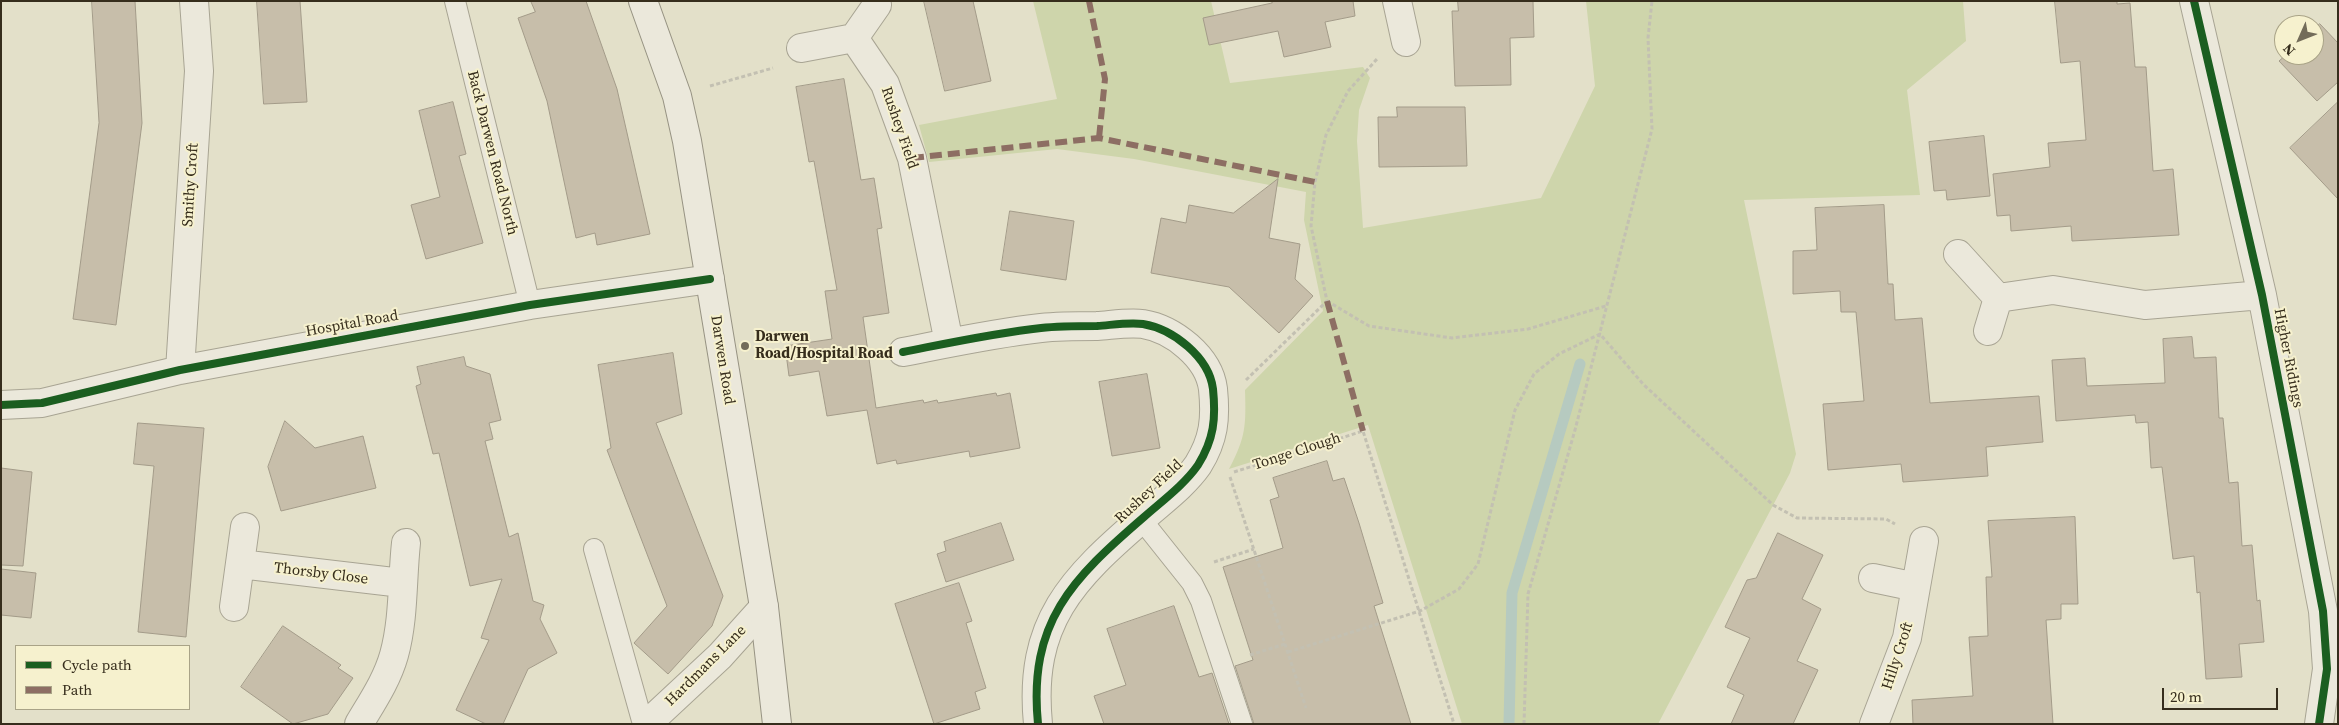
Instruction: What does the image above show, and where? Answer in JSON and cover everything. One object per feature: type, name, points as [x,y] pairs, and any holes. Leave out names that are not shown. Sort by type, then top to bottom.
[{"type":"street","name":"Smithy Croft","points":[[180,370],[198,70],[194,1]]},
{"type":"street","name":"Darwen Road","points":[[643,1],[677,96],[688,141],[764,607],[777,724]]},
{"type":"street","points":[[1397,1],[1406,42]]},
{"type":"street","name":"Higher Ridings","points":[[2194,1],[2262,295],[2331,610],[2327,669],[2319,724]]},
{"type":"street","points":[[802,48],[854,38],[877,3]]},
{"type":"street","name":"Rushey Field","points":[[854,38],[885,84],[912,158],[949,343]]},
{"type":"street","points":[[1958,254],[1998,298],[1988,331]]},
{"type":"street","name":"Hospital Road","points":[[1,406],[42,403],[180,370],[530,305],[710,279]]},
{"type":"street","name":"Higher Ridings","points":[[1998,298],[2054,290],[2145,305],[2262,295]]},
{"type":"street","name":"Rushey Field","points":[[903,352],[1042,328],[1142,324],[1171,334],[1194,353],[1212,380],[1215,410],[1214,433],[1197,465],[1179,486],[1101,554],[1077,579],[1058,610],[1048,631],[1036,674],[1038,724]]},
{"type":"street","points":[[234,607],[244,527]]},
{"type":"street","name":"Hilly Croft","points":[[1874,724],[1907,638],[1924,541]]},
{"type":"street","points":[[359,724],[382,685],[393,656],[400,626],[406,543]]},
{"type":"street","name":"Thorsby Close","points":[[240,564],[402,583]]},
{"type":"street","points":[[1873,578],[1916,587]]},
{"type":"street","name":"Hardmans Lane","points":[[647,724],[720,656],[764,607]]},
{"type":"lane","name":"Back Darwen Road North","points":[[455,1],[530,305]]},
{"type":"lane","points":[[1141,519],[1184,572],[1201,601],[1242,724]]},
{"type":"lane","points":[[594,549],[644,724]]},
{"type":"path","points":[[1524,724],[1528,594],[1600,334],[1652,129],[1648,38],[1652,1]]},
{"type":"path","points":[[1406,42],[1380,56],[1348,91],[1326,135],[1315,182],[1311,226],[1327,300],[1369,326],[1452,338],[1528,329],[1607,305]]},
{"type":"path","points":[[677,96],[787,64],[802,48]]},
{"type":"path","points":[[1215,410],[1327,300]]},
{"type":"path","points":[[1600,334],[1643,384],[1773,505],[1797,518],[1886,519],[1924,541]]},
{"type":"path","points":[[1288,652],[1420,612],[1459,589],[1478,564],[1515,410],[1534,374],[1559,354],[1600,334]]},
{"type":"path","points":[[1184,572],[1254,549]]},
{"type":"green space","points":[[1033,1],[1211,1],[1230,83],[1363,67],[1370,78],[1359,110],[1357,141],[1363,228],[1541,198],[1595,86],[1586,1],[1963,1],[1966,41],[1907,90],[1920,195],[1744,200],[1796,454],[1790,473],[1658,724],[1462,724],[1368,425],[1229,469],[1239,448],[1244,431],[1245,390],[1323,311],[1304,220],[1306,192],[1134,159],[1057,149],[929,162],[919,125],[1057,99]]},
{"type":"building","points":[[92,1],[135,1],[142,123],[116,325],[73,319],[99,123]]},
{"type":"building","points":[[257,1],[300,1],[307,102],[264,104]]},
{"type":"building","points":[[531,1],[586,1],[617,89],[650,234],[597,245],[595,233],[576,238],[547,101],[518,18],[535,12]]},
{"type":"building","points":[[924,1],[973,1],[991,81],[945,91]]},
{"type":"building","points":[[1271,1],[1353,1],[1355,16],[1325,22],[1331,47],[1284,57],[1278,31],[1209,45],[1203,18],[1272,3]]},
{"type":"building","points":[[1458,1],[1533,1],[1534,37],[1510,38],[1511,85],[1455,86],[1452,11],[1458,11]]},
{"type":"building","points":[[2055,1],[2117,1],[2117,4],[2130,3],[2135,67],[2146,67],[2153,171],[2173,169],[2179,235],[2072,241],[2071,226],[2011,231],[2010,215],[1997,216],[1993,174],[2050,167],[2048,143],[2086,140],[2080,61],[2061,63]]},
{"type":"building","points":[[2324,28],[2338,43],[2338,82],[2317,101],[2283,65],[2324,65]]},
{"type":"building","points":[[844,79],[861,180],[874,178],[882,228],[877,229],[889,313],[863,317],[876,408],[923,400],[924,403],[937,400],[938,403],[996,393],[997,396],[1010,393],[1020,448],[970,457],[969,451],[897,464],[896,460],[877,464],[867,410],[827,416],[819,371],[789,376],[785,346],[832,339],[825,291],[837,290],[814,161],[809,162],[796,87]]},
{"type":"building","points":[[453,102],[466,154],[459,156],[483,243],[426,259],[411,205],[440,197],[419,111]]},
{"type":"building","points":[[2338,102],[2338,199],[2290,148]]},
{"type":"building","points":[[1397,107],[1465,107],[1467,166],[1379,167],[1378,117],[1397,117]]},
{"type":"building","points":[[1984,136],[1990,196],[1947,200],[1946,190],[1934,191],[1929,142]]},
{"type":"building","points":[[1278,179],[1269,238],[1300,244],[1295,279],[1313,296],[1279,333],[1229,287],[1151,273],[1161,218],[1186,223],[1189,205],[1233,213]]},
{"type":"building","points":[[1884,205],[1888,284],[1893,284],[1895,320],[1922,318],[1930,403],[2039,396],[2043,442],[1986,447],[1988,476],[1903,482],[1901,464],[1828,470],[1823,404],[1864,401],[1856,312],[1841,312],[1840,291],[1793,294],[1793,251],[1817,250],[1815,208]]},
{"type":"building","points":[[1010,211],[1074,221],[1066,280],[1001,270]]},
{"type":"building","points":[[2192,337],[2194,358],[2216,357],[2219,418],[2223,418],[2229,483],[2238,482],[2242,546],[2252,545],[2257,601],[2260,600],[2264,642],[2239,644],[2242,677],[2206,679],[2200,592],[2197,593],[2194,556],[2173,559],[2162,467],[2151,468],[2148,422],[2136,423],[2135,415],[2056,421],[2052,360],[2085,358],[2087,386],[2165,383],[2163,339]]},
{"type":"building","points":[[673,353],[682,414],[656,423],[723,596],[712,626],[668,674],[634,643],[667,606],[607,450],[611,448],[598,365]]},
{"type":"building","points":[[464,357],[466,366],[490,374],[501,420],[489,423],[493,439],[485,441],[509,537],[518,533],[533,601],[544,605],[540,619],[557,653],[528,669],[503,724],[486,724],[456,710],[489,640],[481,638],[502,579],[470,586],[439,453],[433,454],[416,386],[421,384],[417,367]]},
{"type":"building","points":[[1147,374],[1160,448],[1112,456],[1099,382]]},
{"type":"building","points":[[285,421],[315,448],[363,436],[376,488],[281,511],[268,467]]},
{"type":"building","points":[[138,423],[204,428],[186,637],[138,632],[154,466],[134,464]]},
{"type":"building","points":[[1327,461],[1333,481],[1344,478],[1359,523],[1383,603],[1374,606],[1411,724],[1254,724],[1235,666],[1253,660],[1223,567],[1283,548],[1270,500],[1279,497],[1273,478]]},
{"type":"building","points":[[1,468],[32,472],[23,566],[1,565]]},
{"type":"building","points":[[2075,517],[2078,604],[2061,604],[2061,619],[2046,620],[2053,724],[1913,724],[1912,700],[1973,696],[1969,637],[1988,636],[1986,577],[1992,577],[1988,521]]},
{"type":"building","points":[[1001,523],[1014,560],[946,582],[937,554],[946,551],[944,542]]},
{"type":"building","points":[[1778,533],[1823,555],[1802,599],[1821,609],[1797,661],[1818,670],[1793,724],[1731,724],[1744,695],[1727,687],[1750,638],[1725,627],[1747,580],[1756,578]]},
{"type":"building","points":[[1,569],[36,573],[31,618],[1,615]]},
{"type":"building","points":[[959,583],[972,621],[966,623],[986,688],[975,692],[980,709],[934,724],[895,604]]},
{"type":"building","points":[[1174,606],[1199,677],[1212,673],[1229,724],[1104,724],[1094,696],[1126,685],[1107,629]]},
{"type":"building","points":[[283,626],[341,665],[338,668],[353,678],[328,714],[293,724],[241,687]]},
{"type":"waterway","points":[[1509,724],[1512,593],[1580,364]]},
{"type":"marked path","points":[[1089,1],[1105,79],[1099,138]]},
{"type":"marked path","points":[[912,158],[1099,138],[1315,182]]},
{"type":"marked path","points":[[1327,301],[1363,431]]},
{"type":"cycle path","points":[[2194,1],[2262,295],[2323,611],[2327,669],[2319,724]]},
{"type":"cycle path","points":[[1,405],[42,403],[180,370],[530,305],[710,279]]},
{"type":"cycle path","points":[[903,352],[989,335],[1041,328],[1138,323],[1166,332],[1188,346],[1205,366],[1210,377],[1214,400],[1213,428],[1208,446],[1198,465],[1180,486],[1096,561],[1076,583],[1060,606],[1048,630],[1040,657],[1037,688],[1038,724]]},
{"type":"place","name":"Darwen Road/Hospital Road","points":[[745,346]]}]
